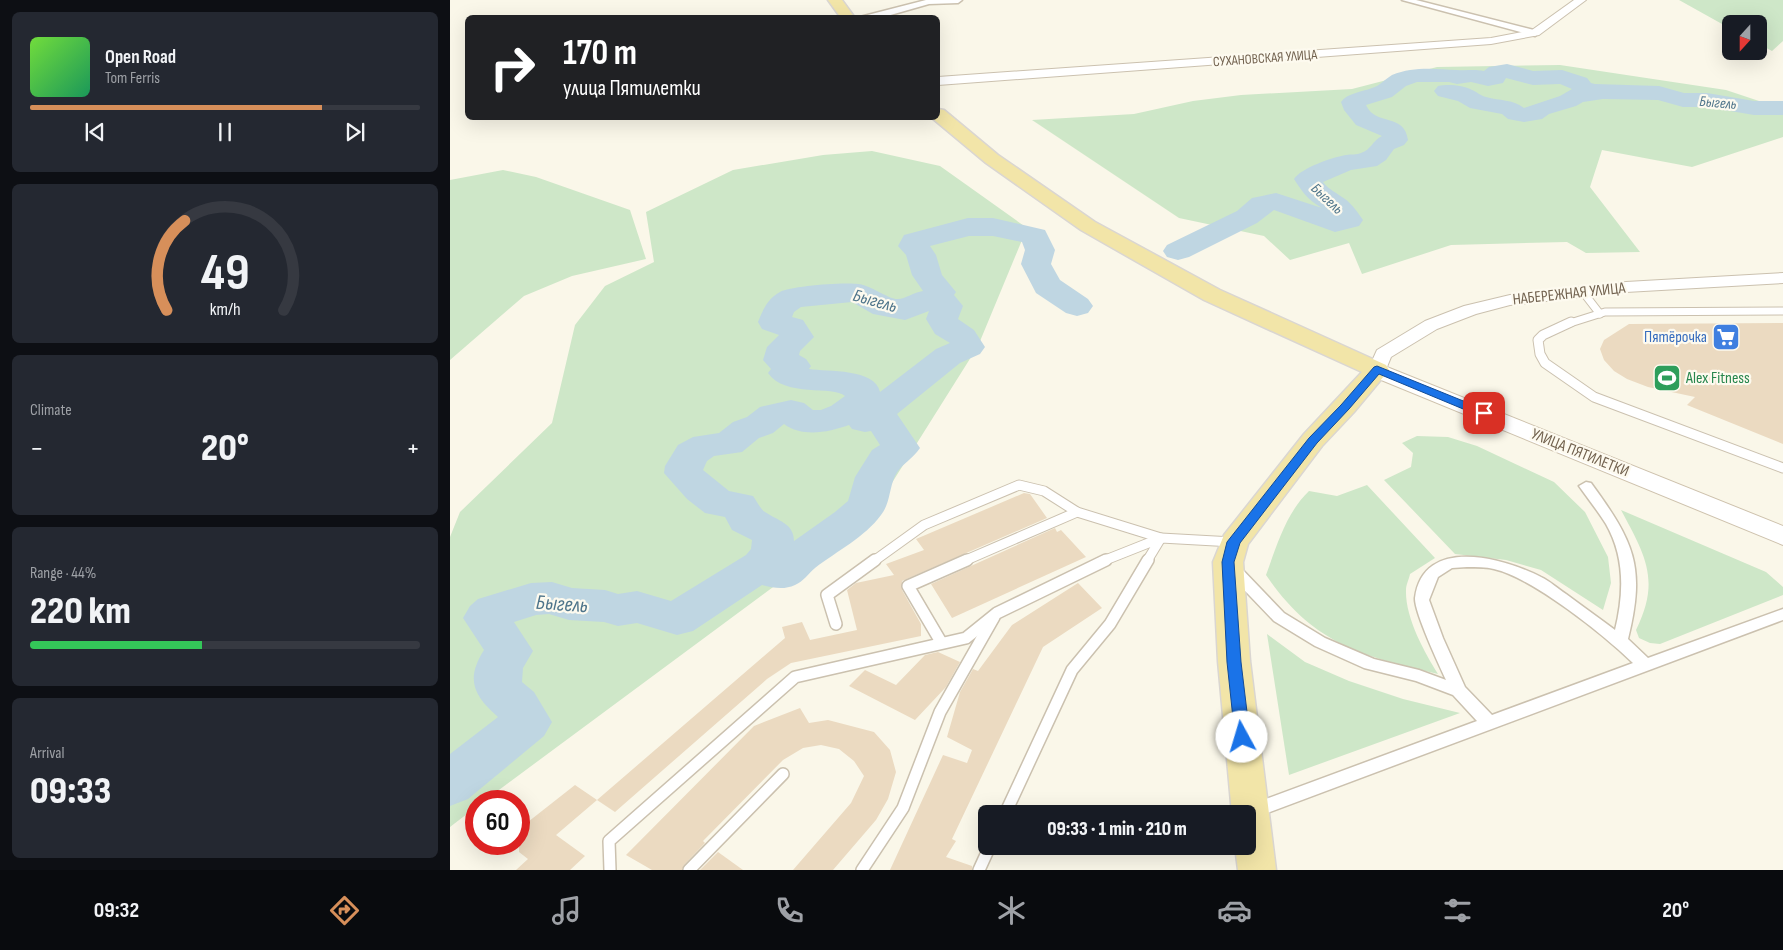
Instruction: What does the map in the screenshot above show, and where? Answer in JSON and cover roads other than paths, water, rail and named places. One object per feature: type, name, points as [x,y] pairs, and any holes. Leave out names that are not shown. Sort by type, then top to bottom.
[{"type":"main road","points":[[835,0],[846,15]]},
{"type":"main road","points":[[940,116],[992,159],[1088,226],[1212,295],[1377,370],[1313,440],[1231,552],[1234,662],[1249,805]]},
{"type":"main road","name":"УЛИЦА ПЯТИЛЕТКИ","points":[[1377,370],[1781,536]]},
{"type":"main road","points":[[1255,855],[1257,870]]},
{"type":"street","points":[[880,15],[928,1],[958,0]]},
{"type":"street","points":[[1406,0],[1535,33]]},
{"type":"street","name":"СУХАНОВСКАЯ УЛИЦА","points":[[940,81],[1491,41],[1535,33],[1581,0]]},
{"type":"street","name":"НАБЕРЕЖНАЯ УЛИЦА","points":[[1377,370],[1383,354],[1431,326],[1470,310],[1510,300],[1626,287],[1783,278]]},
{"type":"street","points":[[1586,486],[1617,530],[1628,557],[1630,583],[1626,619],[1620,640]]},
{"type":"street","points":[[1231,552],[1279,617],[1320,642],[1370,664],[1419,676],[1460,691]]},
{"type":"street","points":[[1489,723],[1460,691],[1435,638],[1422,600],[1428,580],[1433,573],[1449,564],[1467,562],[1496,564],[1537,582],[1620,640],[1645,665]]},
{"type":"street","points":[[1256,810],[1783,614]]},
{"type":"lane","points":[[1583,292],[1600,314]]},
{"type":"lane","points":[[1783,310],[1605,312],[1566,324],[1543,335],[1538,340],[1538,347],[1545,363],[1594,397],[1783,468]]},
{"type":"lane","points":[[836,624],[827,595],[924,525],[1019,485],[1044,491],[1077,512],[1161,538],[1231,552]]},
{"type":"lane","points":[[941,642],[908,586],[1077,512]]},
{"type":"lane","points":[[610,870],[609,841],[795,677],[941,642],[966,638],[997,613],[1091,566],[1161,538]]},
{"type":"lane","points":[[1009,805],[1072,670],[1110,624],[1161,538]]},
{"type":"lane","points":[[862,870],[903,808],[940,712],[997,613]]},
{"type":"lane","points":[[689,870],[783,774]]},
{"type":"lane","points":[[979,870],[986,855]]},
{"type":"waterway","name":"Быгель","points":[[1178,251],[1247,217],[1262,204],[1276,201],[1335,223],[1349,220],[1336,205],[1318,194],[1307,179],[1345,163],[1368,160],[1377,155],[1385,144],[1395,140],[1394,131],[1364,120],[1356,110],[1353,102],[1384,92],[1398,81],[1414,75],[1450,75],[1457,77],[1471,75],[1488,79],[1495,78],[1493,75],[1497,72],[1507,71],[1533,78],[1562,77],[1579,83],[1583,88],[1595,91]]},
{"type":"waterway","name":"Быгель","points":[[1446,91],[1454,94],[1463,94],[1478,103],[1509,108],[1517,114],[1524,115],[1533,114],[1541,109],[1568,101],[1577,95],[1595,94],[1595,91]]},
{"type":"waterway","name":"Быгель","points":[[1595,91],[1659,93],[1683,100],[1707,100],[1754,108],[1783,108]]},
{"type":"waterway","name":"Быгель","points":[[938,297],[940,292],[927,275],[921,255],[913,246],[914,241],[968,227],[993,227],[1035,236],[1040,250],[1036,264],[1047,286],[1077,306]]},
{"type":"waterway","name":"Быгель","points":[[761,565],[772,554],[773,534],[747,520],[739,505],[719,504],[684,473],[684,466],[692,453],[706,445],[729,444],[746,430],[760,425],[773,415],[791,411],[804,420],[829,420],[844,414],[863,398],[862,389],[846,382],[807,380],[785,373],[794,366],[780,360],[784,347],[797,337],[791,327],[774,322],[780,307],[792,298],[854,292],[866,296],[884,307],[905,310],[920,301],[930,301],[938,297]]},
{"type":"waterway","name":"Быгель","points":[[877,412],[939,365],[948,356],[968,347],[963,337],[947,327],[942,319],[947,306],[938,297]]},
{"type":"waterway","name":"Быгель","points":[[761,565],[769,572],[782,574],[798,559],[850,522],[866,507],[875,477],[886,458],[901,448],[877,412]]},
{"type":"waterway","name":"Быгель","points":[[867,419],[865,421],[877,412]]},
{"type":"waterway","name":"Быгель","points":[[450,784],[527,722],[517,705],[498,689],[500,664],[510,651],[486,618],[494,610],[514,606],[531,599],[552,598],[569,604],[605,606],[618,610],[637,607],[677,619],[761,565]]},
{"type":"place","name":"Пятёрочка","points":[[1726,337]]},
{"type":"place","name":"Alex Fitness","points":[[1667,378]]}]
